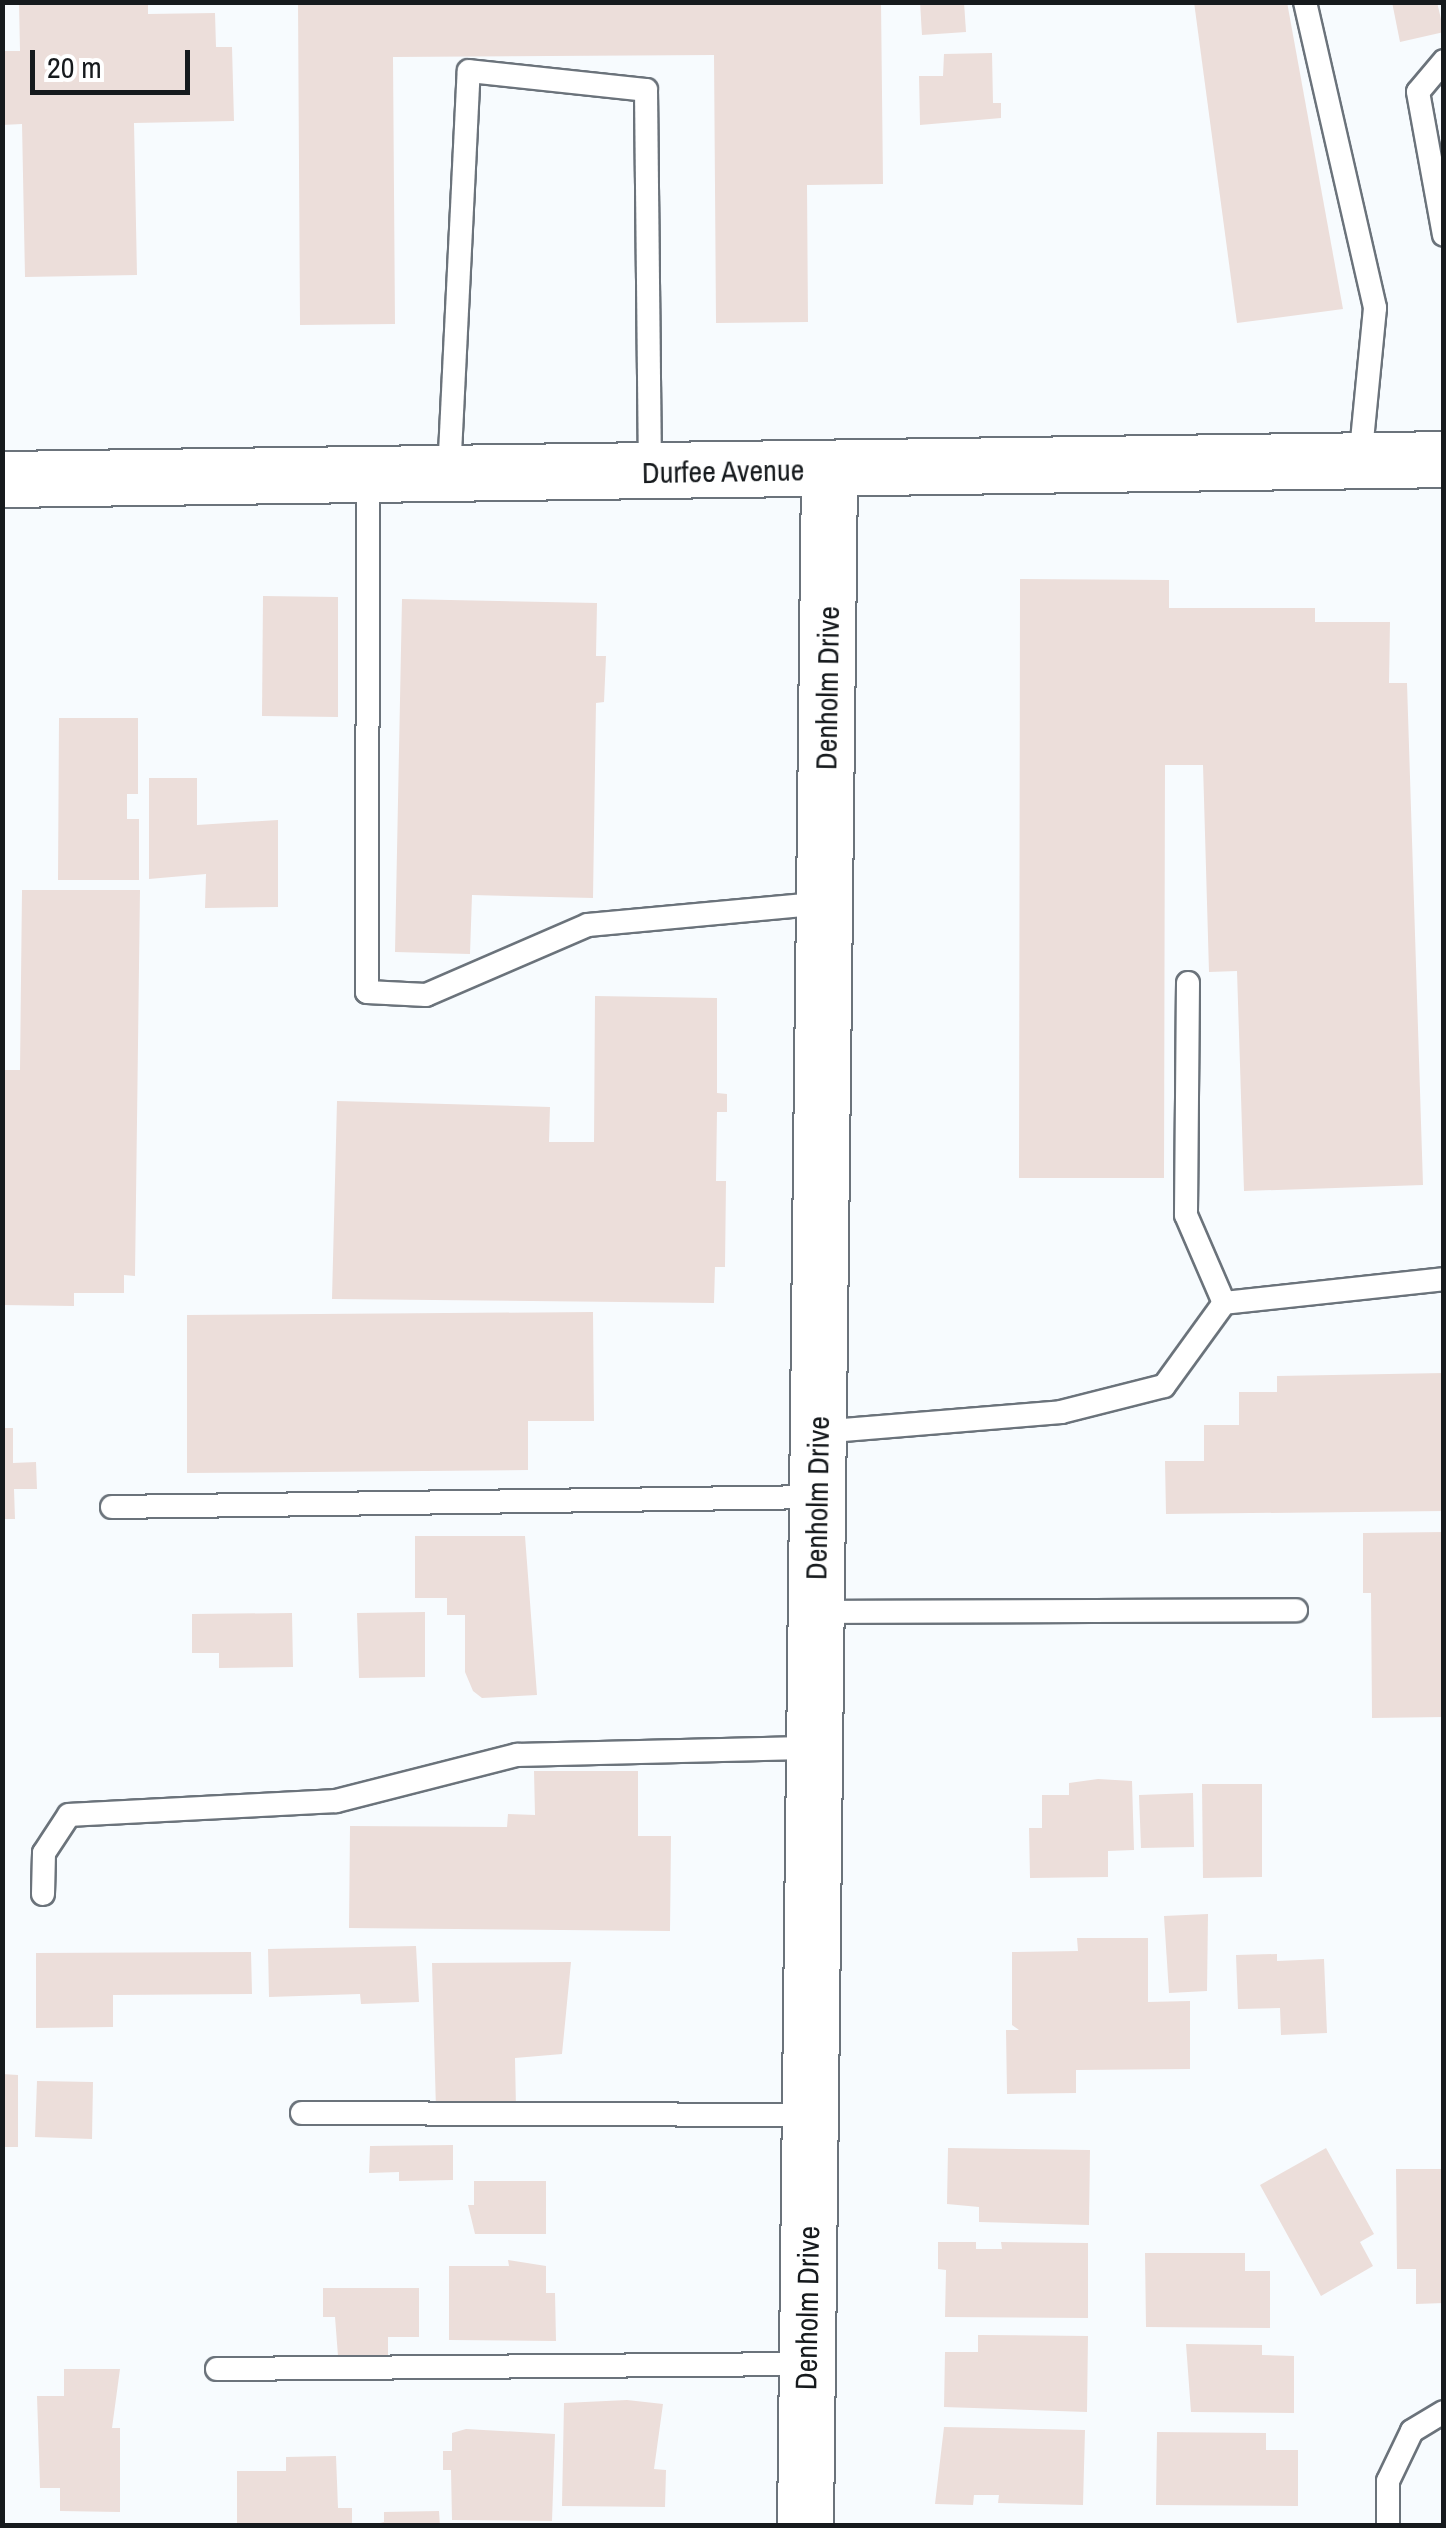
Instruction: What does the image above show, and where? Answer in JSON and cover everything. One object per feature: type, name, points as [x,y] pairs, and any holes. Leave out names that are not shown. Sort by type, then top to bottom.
[{"type":"street","name":"Durfee Avenue","points":[[2,480],[1444,459]]},
{"type":"street","name":"Denholm Drive","points":[[804,2526],[829,470]]},
{"type":"lane","points":[[1305,2],[1375,308],[1360,462]]},
{"type":"lane","points":[[1444,61],[1418,92],[1444,235]]},
{"type":"lane","points":[[449,474],[469,70],[646,90],[650,472]]},
{"type":"lane","points":[[368,476],[367,992],[426,994],[588,925],[824,903]]},
{"type":"lane","points":[[1188,983],[1186,1215],[1224,1304]]},
{"type":"lane","points":[[818,1432],[1062,1412],[1164,1386],[1224,1304],[1444,1280]]},
{"type":"lane","points":[[112,1507],[817,1498]]},
{"type":"lane","points":[[816,1612],[1296,1610]]},
{"type":"lane","points":[[43,1894],[44,1853],[68,1814],[336,1801],[517,1755],[814,1748]]},
{"type":"lane","points":[[302,2114],[810,2116]]},
{"type":"lane","points":[[217,2369],[806,2364]]},
{"type":"lane","points":[[1388,2526],[1388,2481],[1412,2431],[1444,2412]]},
{"type":"building","points":[[19,2],[148,2],[148,14],[215,13],[216,47],[232,47],[234,121],[134,123],[137,275],[25,277],[22,124],[2,125],[2,51],[20,51]]},
{"type":"building","points":[[298,2],[881,2],[883,184],[807,185],[808,322],[716,323],[714,55],[393,57],[395,324],[300,325]]},
{"type":"building","points":[[920,2],[964,2],[966,32],[922,35]]},
{"type":"building","points":[[1194,2],[1287,2],[1343,309],[1237,323]]},
{"type":"building","points":[[1392,2],[1437,2],[1444,32],[1400,42]]},
{"type":"building","points":[[992,53],[993,103],[1001,103],[1001,118],[920,125],[919,76],[943,76],[944,54]]},
{"type":"building","points":[[1020,579],[1169,580],[1169,608],[1315,608],[1315,622],[1390,622],[1389,683],[1407,683],[1423,1185],[1244,1191],[1237,971],[1209,972],[1203,765],[1165,765],[1164,1178],[1019,1178]]},
{"type":"building","points":[[263,596],[338,597],[338,717],[262,716]]},
{"type":"building","points":[[402,599],[597,603],[596,656],[606,656],[604,702],[596,703],[593,898],[472,895],[470,954],[395,952]]},
{"type":"building","points":[[59,718],[138,718],[138,794],[127,794],[127,819],[139,819],[139,880],[58,880]]},
{"type":"building","points":[[149,778],[197,778],[197,825],[278,820],[278,907],[205,908],[206,874],[149,879]]},
{"type":"building","points":[[22,890],[140,890],[135,1276],[124,1275],[124,1293],[74,1293],[74,1306],[2,1305],[2,1070],[20,1070]]},
{"type":"building","points":[[595,996],[717,998],[717,1093],[727,1094],[727,1112],[717,1112],[716,1181],[726,1181],[725,1267],[715,1267],[714,1303],[332,1299],[337,1101],[550,1107],[549,1142],[594,1142]]},
{"type":"building","points":[[593,1312],[594,1421],[528,1421],[528,1470],[187,1473],[187,1315]]},
{"type":"building","points":[[1444,1373],[1444,1511],[1166,1514],[1165,1461],[1204,1461],[1204,1425],[1239,1425],[1239,1392],[1277,1392],[1277,1376]]},
{"type":"building","points":[[2,1428],[13,1428],[13,1463],[36,1462],[37,1489],[14,1489],[15,1519],[2,1519]]},
{"type":"building","points":[[1444,1532],[1444,1717],[1372,1718],[1371,1593],[1363,1593],[1363,1533]]},
{"type":"building","points":[[415,1536],[525,1536],[537,1695],[482,1698],[473,1691],[465,1672],[465,1615],[447,1615],[447,1598],[415,1598]]},
{"type":"building","points":[[425,1612],[425,1677],[359,1678],[357,1613]]},
{"type":"building","points":[[292,1613],[293,1667],[219,1668],[219,1653],[192,1653],[192,1614]]},
{"type":"building","points":[[534,1771],[638,1771],[638,1836],[671,1836],[670,1931],[349,1928],[350,1826],[507,1827],[508,1814],[535,1815]]},
{"type":"building","points":[[1098,1779],[1132,1781],[1134,1850],[1108,1851],[1108,1877],[1030,1878],[1029,1828],[1042,1828],[1042,1795],[1069,1795],[1069,1783]]},
{"type":"building","points":[[1202,1784],[1262,1784],[1262,1877],[1203,1878]]},
{"type":"building","points":[[1193,1793],[1194,1847],[1141,1848],[1139,1795]]},
{"type":"building","points":[[1208,1914],[1207,1991],[1169,1993],[1164,1916]]},
{"type":"building","points":[[1077,1938],[1148,1938],[1148,2002],[1190,2001],[1190,2069],[1076,2070],[1076,2093],[1007,2094],[1006,2030],[1019,2030],[1012,2025],[1012,1952],[1078,1951]]},
{"type":"building","points":[[416,1946],[419,2002],[361,2004],[360,1994],[269,1997],[268,1949]]},
{"type":"building","points":[[251,1952],[252,1994],[113,1995],[113,2027],[36,2028],[36,1953]]},
{"type":"building","points":[[1277,1954],[1277,1961],[1324,1959],[1327,2033],[1281,2035],[1280,2008],[1238,2009],[1236,1955]]},
{"type":"building","points":[[571,1962],[562,2054],[515,2058],[516,2108],[436,2110],[432,1963]]},
{"type":"building","points":[[2,2074],[18,2075],[18,2147],[2,2147]]},
{"type":"building","points":[[37,2081],[93,2082],[92,2139],[35,2137]]},
{"type":"building","points":[[453,2145],[453,2180],[399,2181],[399,2172],[369,2173],[370,2146]]},
{"type":"building","points":[[948,2148],[1090,2150],[1089,2225],[979,2222],[979,2207],[947,2204]]},
{"type":"building","points":[[1326,2148],[1374,2234],[1360,2242],[1373,2266],[1321,2296],[1260,2185]]},
{"type":"building","points":[[1396,2169],[1444,2169],[1444,2303],[1416,2304],[1416,2269],[1397,2269]]},
{"type":"building","points":[[474,2181],[546,2181],[546,2234],[475,2234],[468,2205],[474,2205]]},
{"type":"building","points":[[938,2242],[976,2242],[976,2249],[1002,2249],[1001,2242],[1088,2243],[1088,2318],[945,2317],[946,2270],[938,2269]]},
{"type":"building","points":[[1145,2253],[1245,2253],[1245,2271],[1270,2271],[1270,2328],[1146,2327]]},
{"type":"building","points":[[508,2260],[546,2266],[546,2293],[555,2293],[556,2341],[449,2340],[449,2266],[509,2266]]},
{"type":"building","points":[[323,2288],[419,2288],[419,2337],[388,2337],[388,2356],[338,2356],[335,2317],[323,2317]]},
{"type":"building","points":[[978,2335],[1088,2336],[1087,2412],[944,2407],[945,2352],[978,2352]]},
{"type":"building","points":[[1186,2344],[1262,2345],[1262,2355],[1294,2356],[1294,2413],[1191,2412]]},
{"type":"building","points":[[64,2369],[120,2369],[112,2428],[120,2428],[120,2512],[60,2511],[60,2488],[40,2488],[37,2396],[64,2396]]},
{"type":"building","points":[[627,2400],[663,2404],[654,2469],[666,2470],[665,2507],[562,2506],[564,2403]]},
{"type":"building","points":[[944,2427],[1085,2430],[1083,2505],[998,2503],[999,2495],[974,2495],[973,2505],[935,2504]]},
{"type":"building","points":[[466,2429],[555,2434],[552,2521],[452,2520],[451,2470],[443,2470],[443,2451],[452,2451],[452,2433]]},
{"type":"building","points":[[1157,2432],[1266,2433],[1266,2450],[1298,2450],[1298,2506],[1156,2505]]},
{"type":"building","points":[[336,2456],[338,2508],[352,2508],[352,2526],[237,2523],[237,2471],[286,2471],[286,2457]]},
{"type":"building","points":[[439,2511],[440,2526],[367,2526],[384,2522],[384,2512]]}]
